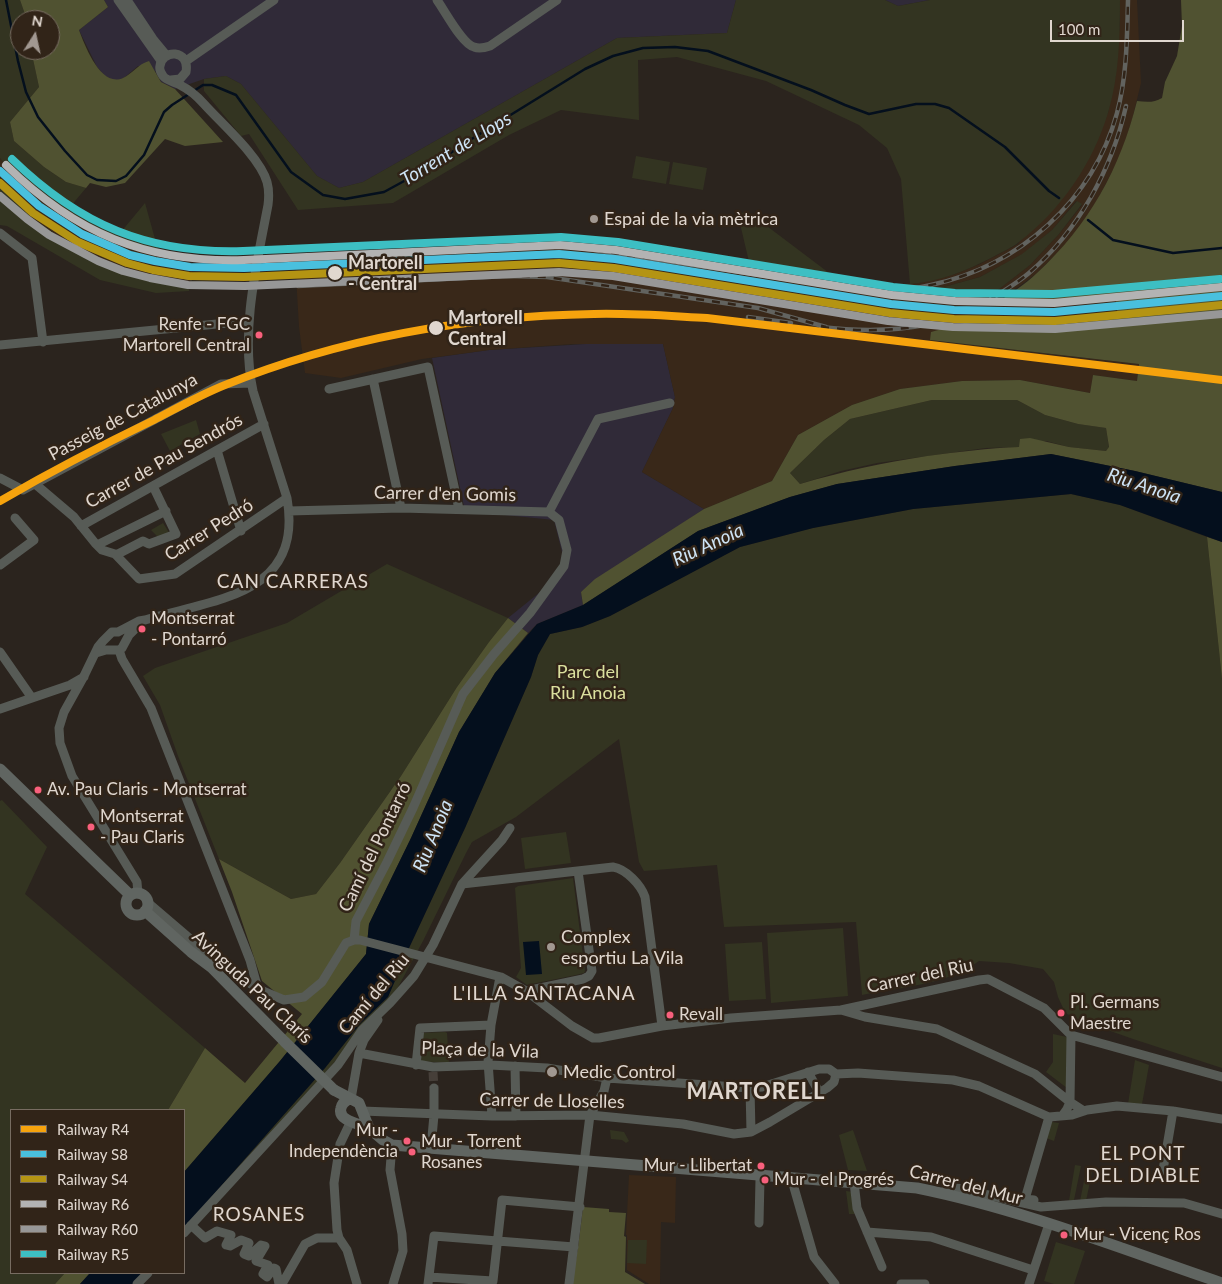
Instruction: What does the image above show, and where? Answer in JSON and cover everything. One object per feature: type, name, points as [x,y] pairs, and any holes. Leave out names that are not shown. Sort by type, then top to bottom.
[{"type":"main road","points":[[1,771],[134,894],[144,896],[146,907],[135,915],[129,912],[126,902],[134,894]]},
{"type":"main road","name":"Avinguda Pau Clarís","points":[[146,907],[334,1090],[348,1101]]},
{"type":"main road","points":[[362,1111],[358,1119],[352,1121],[346,1120],[340,1112],[348,1101],[359,1103],[369,1128]]},
{"type":"main road","name":"Carrer del Mur","points":[[352,1121],[369,1128],[383,1140],[392,1144],[854,1182],[939,1192],[1049,1224],[1222,1282]]},
{"type":"street","points":[[118,0],[164,58]]},
{"type":"street","points":[[127,0],[164,58]]},
{"type":"street","points":[[186,61],[274,0]]},
{"type":"street","points":[[437,0],[463,39],[475,48],[490,46],[557,0]]},
{"type":"street","points":[[134,894],[138,882],[72,776],[60,743],[60,728],[64,712],[98,647],[112,632],[118,632],[134,623],[220,601],[235,595],[264,577],[280,561],[288,537],[289,511],[287,498],[251,382],[248,321],[268,205],[269,192],[267,182],[258,163],[195,94],[185,79],[186,61],[180,55],[175,54],[164,58],[160,66],[162,75],[171,80],[185,79]]},
{"type":"street","points":[[171,80],[185,79]]},
{"type":"street","points":[[0,233],[32,258],[43,342]]},
{"type":"street","points":[[0,345],[248,321]]},
{"type":"street","points":[[329,389],[428,367],[460,509]]},
{"type":"street","points":[[373,379],[401,508]]},
{"type":"street","name":"Passeig de Catalunya","points":[[0,478],[23,490],[221,384],[251,382]]},
{"type":"street","points":[[549,512],[598,419],[670,402]]},
{"type":"street","name":"Carrer de Pau Sendrós","points":[[81,526],[264,424]]},
{"type":"street","points":[[217,450],[241,531]]},
{"type":"street","name":"Carrer Pedró","points":[[34,483],[74,517],[102,550],[116,555],[139,579],[175,574],[287,498]]},
{"type":"street","points":[[116,555],[143,540],[149,544],[176,534],[153,486]]},
{"type":"street","name":"Carrer d'en Gomis","points":[[289,511],[401,508],[549,512]]},
{"type":"street","points":[[97,545],[166,511]]},
{"type":"street","name":"Camí del Pontarró","points":[[146,907],[258,989],[284,1000],[304,997],[322,982],[346,943],[354,940],[356,921],[413,808],[462,694],[530,613],[560,572],[567,550],[559,520],[549,512]]},
{"type":"street","points":[[0,565],[34,540],[15,518]]},
{"type":"street","points":[[96,653],[122,648],[135,628],[146,620]]},
{"type":"street","points":[[118,632],[123,635],[125,641]]},
{"type":"street","points":[[108,637],[107,644],[116,650],[151,708],[250,960],[258,989]]},
{"type":"street","points":[[0,652],[32,698]]},
{"type":"street","points":[[0,709],[70,684],[84,676]]},
{"type":"street","name":"Camí del Riu","points":[[185,1232],[338,1065],[362,1030],[414,976],[462,884],[502,840],[510,828]]},
{"type":"street","points":[[462,884],[613,867],[623,870],[643,891],[645,897],[662,1026]]},
{"type":"street","points":[[526,991],[583,979],[589,976],[592,971],[578,871]]},
{"type":"street","points":[[354,940],[365,941],[501,977],[526,991],[572,1026],[593,1038],[662,1026],[731,1018],[841,1010],[865,1017],[937,1029],[1035,1074],[1084,1111]]},
{"type":"street","points":[[492,1116],[490,1066],[488,1062],[491,1025],[501,977]]},
{"type":"street","name":"Carrer del Riu","points":[[841,1010],[984,979],[995,982],[1044,1008],[1071,1035],[1222,1077]]},
{"type":"street","points":[[348,1101],[359,1053],[364,1040],[390,1003]]},
{"type":"street","points":[[416,1065],[420,1028],[491,1025]]},
{"type":"street","points":[[1062,1116],[1068,1109],[1070,1102],[1071,1035]]},
{"type":"street","name":"Plaça de la Vila","points":[[359,1053],[433,1070],[515,1066],[547,1068],[607,1078],[750,1088],[762,1087],[824,1068],[832,1070],[836,1074],[953,1080],[979,1086],[1049,1117]]},
{"type":"street","points":[[515,1066],[516,1116]]},
{"type":"street","points":[[808,1072],[819,1092]]},
{"type":"street","name":"Carrer de Lloselles","points":[[362,1111],[434,1115],[590,1115],[683,1124],[734,1134],[751,1132],[770,1122],[834,1082],[836,1074]]},
{"type":"street","points":[[569,1284],[590,1115],[604,1091],[607,1078]]},
{"type":"street","points":[[431,1148],[434,1088]]},
{"type":"street","points":[[750,1088],[751,1132]]},
{"type":"street","points":[[1069,1205],[1025,1199],[1049,1117],[1117,1106],[1173,1111],[1222,1119]]},
{"type":"street","points":[[1162,1176],[1173,1111]]},
{"type":"street","points":[[352,1121],[340,1144],[334,1183],[339,1238],[347,1250],[357,1284]]},
{"type":"street","points":[[392,1144],[390,1170],[402,1234],[403,1252],[393,1284]]},
{"type":"street","points":[[791,1177],[814,1257],[835,1284],[840,1284]]},
{"type":"street","points":[[759,1223],[760,1179]]},
{"type":"street","points":[[854,1182],[857,1208],[882,1266]]},
{"type":"street","points":[[939,1192],[957,1188],[1041,1207],[1106,1202],[1184,1203],[1222,1214]]},
{"type":"street","points":[[574,1247],[498,1241],[434,1236],[429,1280],[493,1281],[498,1241],[502,1200],[580,1207]]},
{"type":"street","points":[[1029,1284],[1049,1224]]},
{"type":"street","points":[[191,1225],[206,1238],[218,1231],[231,1235],[226,1245],[230,1246],[241,1240],[249,1243],[244,1254],[249,1256],[261,1245],[265,1246],[256,1262],[268,1265],[263,1274],[267,1277],[274,1268],[280,1284]]},
{"type":"street","points":[[867,1232],[931,1237],[1033,1270]]},
{"type":"street","points":[[280,1284],[305,1244],[318,1238],[339,1238]]},
{"type":"street","points":[[137,1284],[147,1274]]},
{"type":"street","points":[[901,1284],[925,1284]]},
{"type":"shaded area","points":[[104,0],[736,0],[727,33],[617,38],[363,182],[339,188],[317,176],[241,84],[226,76],[204,79],[175,89],[161,82],[155,71],[138,66],[120,80],[115,81],[105,76],[97,67],[79,30],[108,7]]},
{"type":"shaded area","points":[[885,0],[930,0],[898,6]]},
{"type":"shaded area","points":[[1120,0],[1137,0],[1141,83],[1120,157],[1091,212],[1068,242],[1036,274],[995,304],[1015,306],[1116,301],[1118,318],[1076,323],[1013,325],[964,323],[930,340],[1139,364],[1137,381],[1093,375],[1090,393],[1020,380],[962,381],[900,389],[852,405],[798,435],[772,481],[704,509],[642,472],[673,408],[675,397],[663,344],[572,344],[489,350],[422,359],[341,378],[305,373],[299,327],[295,258],[460,253],[459,243],[565,237],[841,282],[880,286],[917,283],[955,274],[980,264],[1018,244],[1108,113],[1115,78]],"holes":[[[1076,201],[1082,205],[1059,234],[1030,265],[998,290],[971,303],[916,299],[917,291],[933,290],[980,277],[1023,254],[1052,230]]]},
{"type":"shaded area","points":[[0,158],[10,171],[47,204],[111,242],[176,262],[194,263],[190,284],[141,275],[103,263],[67,242],[36,221],[0,187]]},
{"type":"shaded area","points":[[602,343],[663,344],[675,397],[673,408],[642,472],[704,509],[581,592],[583,605],[537,624],[528,633],[508,618],[550,584],[564,560],[554,520],[465,511],[432,358],[489,350]]},
{"type":"shaded area","points":[[629,1175],[676,1177],[675,1223],[661,1222],[660,1284],[649,1284],[627,1270],[626,1235]]},
{"type":"green space","points":[[0,0],[20,0],[24,10],[10,10],[10,60],[33,60],[39,87],[10,122],[14,141],[44,167],[66,182],[86,188],[70,207],[121,232],[145,203],[160,257],[111,242],[76,223],[47,204],[10,171],[0,158]]},
{"type":"green space","points":[[20,0],[104,0],[108,7],[79,30],[95,64],[108,77],[115,79],[123,78],[149,61],[161,82],[175,89],[223,142],[185,146],[165,139],[125,183],[106,187],[90,183],[86,188],[66,182],[44,167],[14,141],[10,122],[39,87],[33,60],[60,60],[60,10],[24,10]]},
{"type":"green space","points":[[736,0],[885,0],[898,6],[930,0],[1120,0],[1117,71],[1112,99],[1102,132],[1074,184],[1062,200],[1049,215],[1019,242],[993,257],[953,275],[910,284],[901,179],[887,148],[859,125],[766,81],[677,57],[638,60],[639,120],[561,110],[509,135],[393,203],[298,210],[249,134],[241,136],[204,91],[204,79],[226,76],[241,84],[317,176],[339,188],[363,182],[617,38],[727,33]]},
{"type":"green space","points":[[1181,0],[1222,0],[1222,492],[1135,471],[1051,454],[837,484],[790,497],[698,531],[583,605],[581,592],[595,579],[704,509],[772,481],[798,435],[852,405],[900,389],[962,381],[1020,380],[1090,393],[1093,375],[1137,381],[1139,364],[930,340],[931,332],[964,323],[1013,325],[1076,323],[1118,318],[1116,301],[1015,306],[994,305],[1037,273],[1056,255],[1087,215],[1112,173],[1122,150],[1137,101],[1147,102],[1162,98],[1165,82],[1177,56],[1182,26]],"holes":[[[932,400],[1017,400],[1045,415],[1078,424],[1106,428],[1109,447],[1106,451],[1069,447],[1030,438],[1020,439],[1019,447],[927,456],[848,471],[800,484],[790,473],[824,440],[850,419]]]},
{"type":"green space","points":[[636,156],[670,162],[666,184],[632,178]]},
{"type":"green space","points":[[673,162],[707,168],[703,190],[669,184]]},
{"type":"green space","points":[[0,187],[36,221],[67,242],[103,262],[141,275],[190,284],[189,291],[156,293],[100,280],[7,226],[0,225]]},
{"type":"green space","points":[[1077,201],[1082,204],[1059,234],[1030,265],[998,290],[971,303],[916,299],[917,291],[933,290],[980,277],[1022,254],[1052,230]]},
{"type":"green space","points":[[747,211],[841,282],[750,266],[738,215]]},
{"type":"green space","points":[[932,400],[1017,400],[1045,415],[1078,424],[1106,428],[1109,448],[1106,451],[1069,447],[1046,441],[1019,447],[986,448],[877,463],[841,471],[800,484],[790,473],[824,440],[850,419]]},
{"type":"green space","points":[[196,420],[200,434],[170,451],[161,434]]},
{"type":"green space","name":"Parc del Riu Anoia","points":[[1071,494],[1120,505],[1207,537],[1222,679],[1222,1068],[1133,1039],[1067,1014],[1058,997],[1054,982],[1043,969],[1009,963],[979,961],[966,969],[938,980],[862,995],[856,922],[724,927],[717,865],[644,871],[639,862],[619,739],[516,817],[472,842],[397,989],[277,1129],[185,1227],[325,1068],[360,1024],[388,997],[465,828],[531,677],[538,655],[550,634],[582,627],[610,616],[740,547],[813,528],[913,509]]},
{"type":"green space","points":[[163,523],[170,534],[159,538],[151,530]]},
{"type":"green space","points":[[1207,537],[1222,542],[1222,679]]},
{"type":"green space","points":[[387,564],[508,618],[457,687],[401,776],[340,863],[316,894],[291,899],[219,859],[160,705],[143,676],[155,668],[287,623]]},
{"type":"green space","points":[[508,618],[528,633],[495,673],[459,732],[411,838],[369,924],[366,954],[280,1061],[185,1171],[185,1109],[169,1109],[205,1048],[245,1083],[302,1014],[262,981],[219,859],[291,899],[316,894],[401,776],[457,687]]},
{"type":"green space","points":[[2,800],[47,847],[25,894],[205,1048],[169,1109],[10,1109],[10,1274],[64,1274],[55,1284],[0,1284],[0,801]]},
{"type":"green space","points":[[566,832],[571,863],[525,869],[521,838]]},
{"type":"green space","name":"Complex esportiu La Vila","points":[[573,878],[585,971],[576,975],[527,985],[516,977],[521,968],[515,888]]},
{"type":"green space","points":[[843,928],[848,996],[771,1003],[767,933]]},
{"type":"green space","points":[[762,942],[766,999],[729,1001],[725,944]]},
{"type":"green space","points":[[421,1033],[447,1033],[449,1063],[418,1061]]},
{"type":"green space","points":[[1053,1034],[1067,1037],[1067,1088],[1046,1072],[1053,1062]]},
{"type":"green space","points":[[1135,1060],[1149,1065],[1142,1104],[1128,1104]]},
{"type":"green space","points":[[1052,1122],[1059,1123],[1054,1141],[1046,1138]]},
{"type":"green space","points":[[610,1130],[624,1132],[629,1141],[626,1143],[622,1140],[611,1139]]},
{"type":"green space","points":[[853,1130],[867,1171],[848,1170],[839,1135]]},
{"type":"green space","points":[[1075,1165],[1081,1166],[1074,1200],[1069,1201]]},
{"type":"green space","points":[[1086,1171],[1092,1172],[1086,1201],[1080,1201]]},
{"type":"green space","points":[[846,1191],[853,1192],[855,1214],[849,1214]]},
{"type":"green space","points":[[583,1207],[609,1209],[609,1212],[626,1213],[624,1236],[626,1237],[625,1272],[645,1284],[571,1284],[577,1256]]},
{"type":"green space","points":[[628,1240],[647,1240],[646,1264],[627,1263]]},
{"type":"green space","points":[[1056,1242],[1085,1251],[1074,1284],[1054,1284],[1044,1281]]},
{"type":"green space","points":[[64,1274],[89,1274],[80,1284],[55,1284]]},
{"type":"water","name":"Riu Anoia","points":[[1051,454],[1135,471],[1222,492],[1222,542],[1120,505],[1071,494],[913,509],[813,528],[740,547],[610,616],[582,627],[550,634],[538,655],[531,677],[465,828],[388,997],[360,1024],[325,1068],[185,1227],[185,1171],[280,1061],[366,954],[369,924],[411,838],[459,732],[495,673],[537,624],[583,605],[698,531],[790,497],[837,484]]},
{"type":"water","points":[[539,941],[542,974],[526,975],[523,942]]},
{"type":"water","points":[[89,1274],[143,1274],[133,1284],[80,1284]]},
{"type":"waterway","name":"Torrent de Llops","points":[[6,0],[26,92],[38,117],[87,175],[97,180],[116,181],[126,176],[144,155],[164,112],[203,85],[212,85],[236,95],[291,172],[323,195],[345,199],[384,192],[428,168],[585,69],[613,56],[643,48],[675,47],[708,51],[869,114],[916,104],[935,104],[949,108],[1005,147],[1049,191],[1059,198]]},
{"type":"waterway","name":"Torrent de Llops","points":[[1088,220],[1113,240],[1173,253],[1222,248]]},
{"type":"tunnel","points":[[433,1072],[434,1088]]},
{"type":"railway","points":[[468,250],[527,245],[567,246],[870,290],[919,288],[963,276],[994,262],[1022,245],[1048,225],[1071,201],[1090,174],[1106,145],[1117,113],[1126,57],[1128,0]]},
{"type":"railway","points":[[991,299],[1029,273],[1047,256],[1078,218],[1091,197],[1112,153],[1126,106]]},
{"type":"railway","points":[[169,274],[191,278]]},
{"type":"railway","points":[[298,286],[508,276],[547,277],[758,308],[826,327]]},
{"type":"railway","points":[[748,317],[791,323]]},
{"type":"railway","points":[[821,327],[873,330],[925,325]]},
{"type":"rail line","name":"R5","points":[[12,159],[63,202],[117,231],[146,241],[209,251],[561,237],[618,242],[893,287],[955,293],[1053,294],[1220,279]]},
{"type":"rail line","name":"R6","points":[[6,165],[32,189],[86,226],[114,239],[144,249],[175,256],[208,260],[244,260],[560,245],[616,250],[892,295],[955,301],[1054,303],[1221,287]]},
{"type":"rail line","name":"S8","points":[[0,171],[39,206],[82,234],[130,255],[190,267],[244,268],[559,254],[615,259],[891,304],[954,310],[1054,312],[1222,296]]},
{"type":"rail line","name":"S4","points":[[0,183],[33,213],[78,242],[127,263],[153,270],[189,276],[244,277],[559,263],[614,268],[890,313],[954,319],[1055,321],[1222,305]]},
{"type":"rail line","name":"R60","points":[[0,196],[49,235],[98,261],[123,271],[188,285],[245,286],[559,272],[613,276],[888,321],[953,327],[1055,329],[1222,314]]},
{"type":"rail line","name":"R4","points":[[0,501],[76,459],[225,385],[314,354],[360,342],[453,325],[500,319],[608,314],[707,318],[1222,380]]},
{"type":"place","name":"Espai de la via mètrica","points":[[594,219]]},
{"type":"place","name":"Martorell - Central","points":[[335,273]]},
{"type":"place","name":"Martorell Central","points":[[436,328]]},
{"type":"place","name":"Renfe - FGC Martorell Central","points":[[259,335]]},
{"type":"place","name":"Montserrat - Pontarró","points":[[142,629]]},
{"type":"place","name":"Av. Pau Claris - Montserrat","points":[[38,790]]},
{"type":"place","name":"Montserrat - Pau Claris","points":[[91,827]]},
{"type":"place","name":"Complex esportiu La Vila","points":[[551,947]]},
{"type":"place","name":"Pl. Germans Maestre","points":[[1061,1013]]},
{"type":"place","name":"Revall","points":[[670,1015]]},
{"type":"place","name":"Medic Control","points":[[552,1072]]},
{"type":"place","name":"Mur - Independència","points":[[407,1141]]},
{"type":"place","name":"Mur - Torrent Rosanes","points":[[412,1152]]},
{"type":"place","name":"Mur - Llibertat","points":[[761,1166]]},
{"type":"place","name":"Mur - el Progrés","points":[[765,1180]]},
{"type":"place","name":"Mur - Vicenç Ros","points":[[1064,1235]]},
{"type":"district","name":"CAN CARRERAS","points":[[293,582]]},
{"type":"district","name":"L'ILLA SANTACANA","points":[[544,994]]},
{"type":"district","name":"MARTORELL","points":[[756,1092]]},
{"type":"district","name":"EL PONT DEL DIABLE","points":[[1143,1165]]},
{"type":"district","name":"ROSANES","points":[[259,1215]]}]
